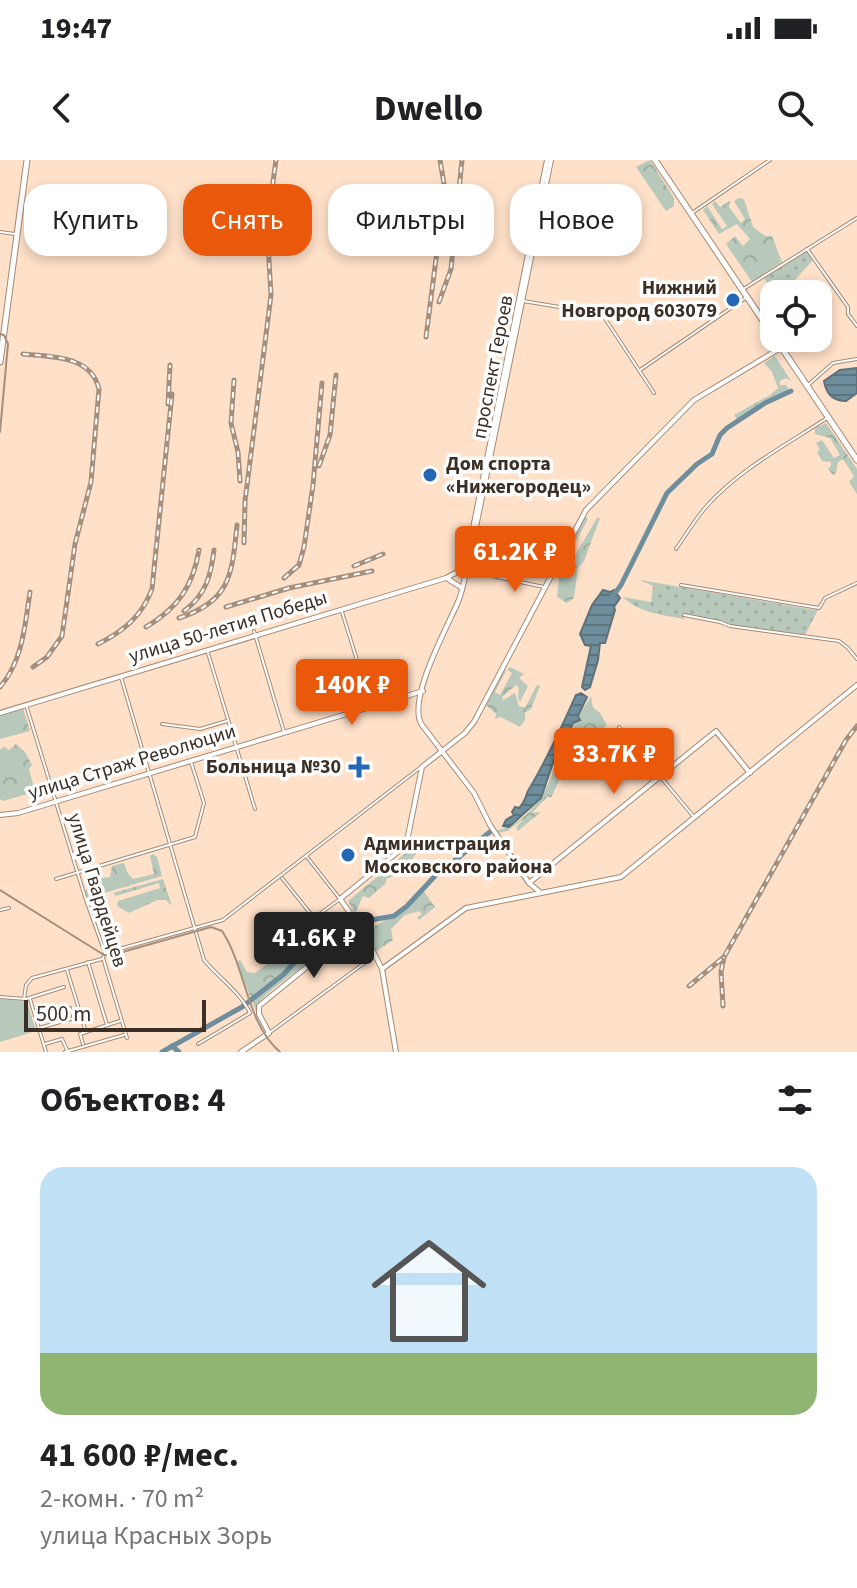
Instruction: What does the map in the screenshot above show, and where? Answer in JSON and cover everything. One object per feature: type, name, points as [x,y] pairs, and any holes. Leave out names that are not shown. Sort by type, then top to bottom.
[{"type":"main road","points":[[656,160],[760,315]]},
{"type":"main road","points":[[0,362],[2,323],[25,161]]},
{"type":"main road","points":[[692,213],[760,312]]},
{"type":"main road","points":[[786,352],[857,458]]},
{"type":"main road","points":[[808,385],[857,458]]},
{"type":"street","name":"проспект Героев","points":[[465,569],[523,301],[549,160]]},
{"type":"street","name":"проспект Героев","points":[[418,706],[431,660],[464,580],[549,160]]},
{"type":"street","points":[[692,213],[770,160]]},
{"type":"street","points":[[745,288],[857,218]]},
{"type":"street","points":[[0,232],[16,235]]},
{"type":"street","points":[[807,249],[848,307],[848,314],[857,326]]},
{"type":"street","points":[[639,371],[747,297]]},
{"type":"street","points":[[523,301],[602,314],[654,393]]},
{"type":"street","points":[[105,953],[223,920],[472,726],[586,510],[694,400],[775,352]]},
{"type":"street","points":[[808,385],[833,363],[857,359]]},
{"type":"street","points":[[676,549],[705,508],[723,491],[763,460],[829,418]]},
{"type":"street","points":[[465,569],[545,587]]},
{"type":"street","name":"улица 50-летия Победы","points":[[0,713],[254,633],[446,578],[465,569]]},
{"type":"street","points":[[446,578],[462,588]]},
{"type":"street","points":[[681,585],[819,608],[825,598],[857,583]]},
{"type":"street","points":[[341,609],[372,706]]},
{"type":"street","points":[[684,615],[730,626],[839,641],[857,659]]},
{"type":"street","points":[[254,633],[284,733]]},
{"type":"street","points":[[207,650],[255,809]]},
{"type":"street","points":[[120,676],[204,960],[221,981],[245,1002],[250,1013],[198,1044]]},
{"type":"street","points":[[382,969],[466,908],[621,877],[857,685]]},
{"type":"street","name":"улица Страж Революции","points":[[0,815],[11,815],[423,691]]},
{"type":"street","points":[[411,695],[418,706],[420,722],[474,793],[490,825],[529,883],[541,893]]},
{"type":"street","name":"улица Гвардейцев","points":[[27,705],[77,872],[105,953],[103,958],[126,1036],[83,1047]]},
{"type":"street","points":[[162,724],[200,729],[229,721]]},
{"type":"street","points":[[619,727],[694,818]]},
{"type":"street","points":[[524,896],[529,883],[716,731],[750,773]]},
{"type":"street","points":[[56,879],[195,837],[204,803],[191,761]]},
{"type":"street","points":[[280,876],[314,918],[340,899],[404,845],[422,767]]},
{"type":"street","points":[[306,856],[361,928],[382,969],[396,1052]]},
{"type":"street","points":[[0,910],[9,908]]},
{"type":"street","points":[[269,1033],[259,1014],[259,1006],[329,949],[361,928]]},
{"type":"street","points":[[241,1052],[375,955]]},
{"type":"street","points":[[46,1052],[27,999],[26,985],[30,980],[103,958]]},
{"type":"street","points":[[88,962],[107,1025]]},
{"type":"street","points":[[67,969],[86,1032]]},
{"type":"street","points":[[0,997],[27,999],[64,987]]},
{"type":"street","points":[[36,1018],[70,1008],[74,1018],[39,1028]]},
{"type":"street","points":[[44,1044],[62,1039],[66,1052],[83,1047],[80,1034],[122,1021]]},
{"type":"green space","points":[[650,160],[674,198],[674,206],[666,211],[636,167]]},
{"type":"green space","points":[[744,199],[753,227],[765,236],[772,236],[782,262],[752,282],[726,244],[735,236],[743,246],[750,239],[737,224],[719,234],[703,210],[707,206],[722,229],[727,226],[712,204],[715,201],[720,207],[730,201],[729,207],[741,223],[745,219],[734,201]]},
{"type":"green space","points":[[807,251],[813,260],[795,280],[764,278]]},
{"type":"green space","points":[[775,356],[791,381],[786,378],[780,381],[780,385],[786,385],[789,390],[737,420],[734,415],[778,388],[772,372],[764,363]]},
{"type":"green space","points":[[826,423],[857,469],[857,494],[849,482],[854,476],[843,459],[838,462],[833,475],[828,469],[831,462],[822,461],[817,452],[820,450],[816,443],[822,440],[834,458],[840,455],[830,438],[815,434],[815,428]]},
{"type":"green space","points":[[584,516],[588,519],[568,556],[573,559],[597,518],[600,518],[584,561],[578,568],[574,598],[567,603],[557,597],[559,577],[565,568],[563,557]]},
{"type":"green space","points":[[640,580],[815,610],[819,608],[804,637],[684,616],[684,619],[644,610],[623,597],[651,602],[653,586]]},
{"type":"green space","points":[[510,667],[524,674],[519,678],[528,686],[520,702],[516,685],[502,697],[503,700],[515,693],[519,706],[525,708],[537,685],[540,686],[520,727],[501,717],[495,719],[496,714],[486,705],[504,669],[506,671],[495,692],[500,695],[512,673],[507,670]]},
{"type":"green space","points":[[591,696],[593,707],[607,725],[570,754],[566,750],[570,757],[551,798],[548,796],[532,813],[541,812],[518,831],[516,827],[525,818],[507,831],[498,833],[498,830],[519,821],[536,804],[549,782],[555,760],[560,758]]},
{"type":"green space","points":[[23,708],[30,731],[0,739],[0,715]]},
{"type":"green space","points":[[16,744],[32,765],[29,769],[34,788],[31,793],[3,801],[0,799],[0,750],[4,747],[9,750]]},
{"type":"green space","points":[[426,836],[435,841],[421,848],[403,870],[386,879],[386,883],[369,898],[363,896],[355,914],[348,901]]},
{"type":"green space","points":[[153,854],[157,857],[162,876],[87,898],[85,890],[93,887],[95,879],[110,877],[112,866],[124,863],[133,879],[154,874],[150,856]]},
{"type":"green space","points":[[163,879],[172,906],[166,900],[157,900],[129,913],[117,906],[118,901],[160,888],[159,883],[116,896],[113,893]]},
{"type":"green space","points":[[423,890],[435,907],[419,920],[417,917],[422,914],[419,911],[405,915],[391,929],[393,940],[375,952],[370,938],[375,926],[408,907]]},
{"type":"green space","points":[[312,926],[325,946],[266,995],[256,1011],[236,962],[240,960],[247,972],[255,973],[295,944]]},
{"type":"green space","points":[[0,999],[27,1001],[36,1031],[0,1042]]},
{"type":"water","points":[[857,368],[857,393],[846,401],[831,396],[824,381],[840,370]]},
{"type":"water","points":[[603,590],[614,590],[620,598],[614,607],[605,643],[600,643],[590,687],[585,690],[582,687],[591,646],[585,645],[580,634],[592,605]]},
{"type":"water","points":[[581,693],[587,697],[578,716],[580,720],[573,723],[568,735],[570,738],[563,745],[560,757],[554,760],[541,798],[509,827],[503,826],[514,815],[515,807],[519,808],[524,802],[576,695]]},
{"type":"waterway","points":[[612,597],[667,493],[712,454],[720,435],[727,428],[765,403],[791,391]]},
{"type":"waterway","points":[[438,874],[491,831]]},
{"type":"waterway","points":[[359,922],[394,916],[435,876]]},
{"type":"waterway","points":[[162,1052],[242,1007],[284,974],[300,956],[355,925]]},
{"type":"waterway","points":[[172,1046],[179,1052]]},
{"type":"tram line","points":[[0,334],[4,335],[8,344],[0,432]]},
{"type":"tram line","points":[[0,890],[104,955],[211,927],[222,931],[260,1026],[280,1052]]},
{"type":"railway","points":[[244,543],[245,501],[271,295],[267,226],[276,160]]},
{"type":"railway","points":[[426,337],[443,204],[440,160]]},
{"type":"railway","points":[[439,302],[451,269],[462,160]]},
{"type":"railway","points":[[23,354],[57,357],[79,364],[95,378],[99,389],[91,482],[75,544],[62,636],[47,657],[33,667]]},
{"type":"railway","points":[[168,404],[170,365]]},
{"type":"railway","points":[[319,466],[330,435],[336,375]]},
{"type":"railway","points":[[234,380],[231,423],[238,452],[240,481]]},
{"type":"railway","points":[[284,578],[299,565],[304,547],[322,383]]},
{"type":"railway","points":[[98,644],[131,622],[152,589],[172,394]]},
{"type":"railway","points":[[179,618],[209,603],[226,584],[237,525]]},
{"type":"railway","points":[[146,627],[167,612],[182,595],[193,575],[199,550]]},
{"type":"railway","points":[[184,611],[198,598],[206,584],[214,550]]},
{"type":"railway","points":[[354,566],[383,554]]},
{"type":"railway","points":[[226,607],[289,588],[372,571]]},
{"type":"railway","points":[[0,687],[18,654],[30,592]]},
{"type":"railway","points":[[689,986],[724,957],[846,740],[857,726]]},
{"type":"railway","points":[[723,1006],[721,972],[724,957]]},
{"type":"place","name":"Нижний Новгород 603079","points":[[733,300]]},
{"type":"place","name":"Дом спорта «Нижегородец»","points":[[430,475]]},
{"type":"place","name":"Больница №30","points":[[359,767]]},
{"type":"place","name":"Администрация Московского района","points":[[348,855]]}]
